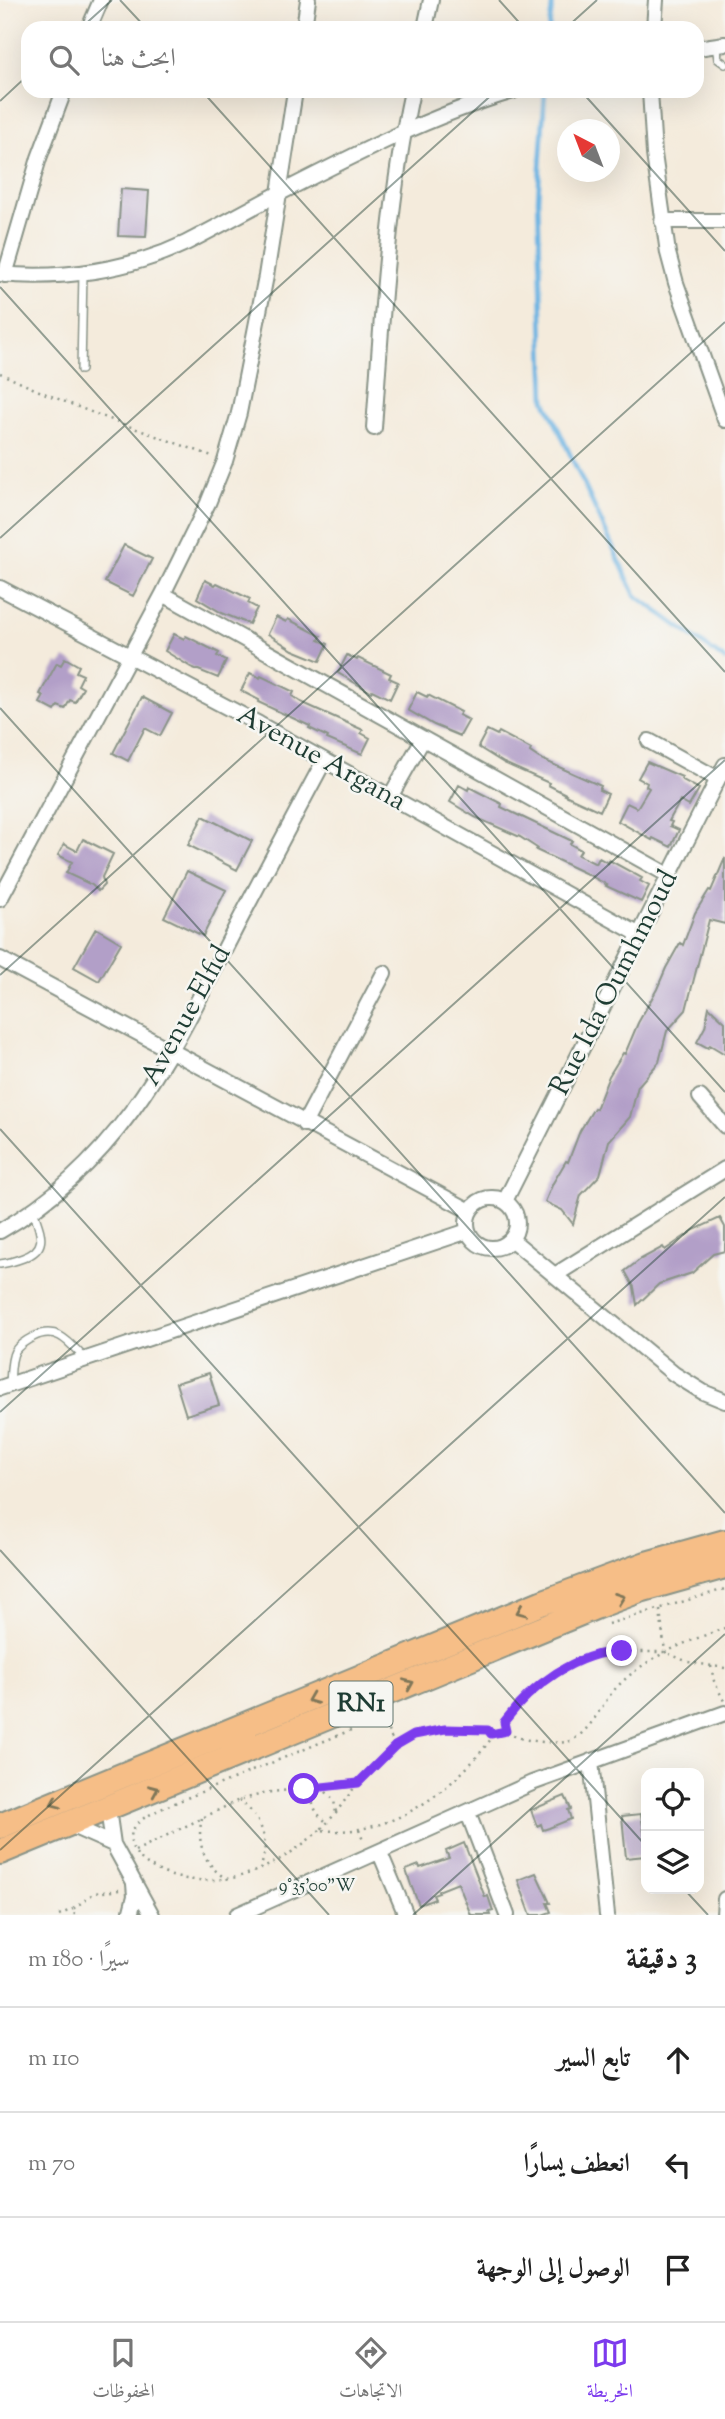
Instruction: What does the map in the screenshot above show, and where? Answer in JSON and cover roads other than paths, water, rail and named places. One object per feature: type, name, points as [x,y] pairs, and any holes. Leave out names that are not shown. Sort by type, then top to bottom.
[{"type":"highway","name":"RN1","points":[[0,1826],[541,1603],[646,1564],[725,1542]]},
{"type":"highway","name":"RN1","points":[[0,1853],[595,1607],[640,1590],[725,1566]]},
{"type":"street","points":[[92,21],[101,0]]},
{"type":"street","points":[[305,21],[308,0]]},
{"type":"street","points":[[426,21],[431,0]]},
{"type":"street","points":[[654,21],[656,0]]},
{"type":"street","points":[[61,98],[2,274],[54,276],[83,272],[141,259],[184,244],[403,131],[494,98]]},
{"type":"street","points":[[0,899],[163,594],[208,503],[225,461],[239,413],[294,98]]},
{"type":"street","points":[[374,428],[384,279],[403,131],[410,98]]},
{"type":"street","points":[[650,98],[662,221],[676,283],[719,384],[725,420]]},
{"type":"street","points":[[662,221],[725,221]]},
{"type":"street","name":"Avenue Argana","points":[[0,588],[259,724],[640,935]]},
{"type":"street","points":[[163,594],[670,876]]},
{"type":"street","points":[[390,797],[423,739]]},
{"type":"street","points":[[649,741],[718,779]]},
{"type":"street","name":"Avenue Elfid","points":[[0,1231],[33,1209],[76,1174],[126,1120],[171,1052],[324,761]]},
{"type":"street","name":"Rue Ida Oumhmoud","points":[[505,1201],[725,765]]},
{"type":"street","points":[[0,959],[470,1212]]},
{"type":"street","points":[[304,1124],[384,973]]},
{"type":"street","points":[[700,1097],[725,1126]]},
{"type":"street","points":[[555,1275],[725,1169]]},
{"type":"street","points":[[497,1198],[505,1201],[512,1207],[518,1223],[512,1240],[496,1249],[479,1245],[468,1231],[470,1212],[481,1200],[497,1198]]},
{"type":"street","points":[[5,1386],[468,1231]]},
{"type":"street","points":[[512,1240],[674,1374],[703,1392],[725,1401]]},
{"type":"street","points":[[237,1915],[532,1783],[725,1713]]},
{"type":"street","points":[[591,1761],[607,1915]]},
{"type":"street","points":[[108,1809],[113,1844],[135,1896],[130,1915]]},
{"type":"street","points":[[468,1813],[508,1915]]},
{"type":"street","points":[[71,1825],[113,1844]]},
{"type":"street","points":[[380,1853],[406,1915]]},
{"type":"street","points":[[130,1886],[152,1915]]},
{"type":"lane","points":[[720,44],[718,59],[725,64]]},
{"type":"lane","points":[[81,370],[83,272]]},
{"type":"lane","points":[[0,1264],[11,1263],[38,1251],[41,1245],[40,1230],[33,1209]]},
{"type":"lane","points":[[5,1386],[16,1350],[25,1341],[46,1332],[59,1334],[85,1359]]},
{"type":"waterway","points":[[550,21],[553,0]]},
{"type":"waterway","points":[[545,98],[538,199],[545,400],[635,595],[725,660]]}]
